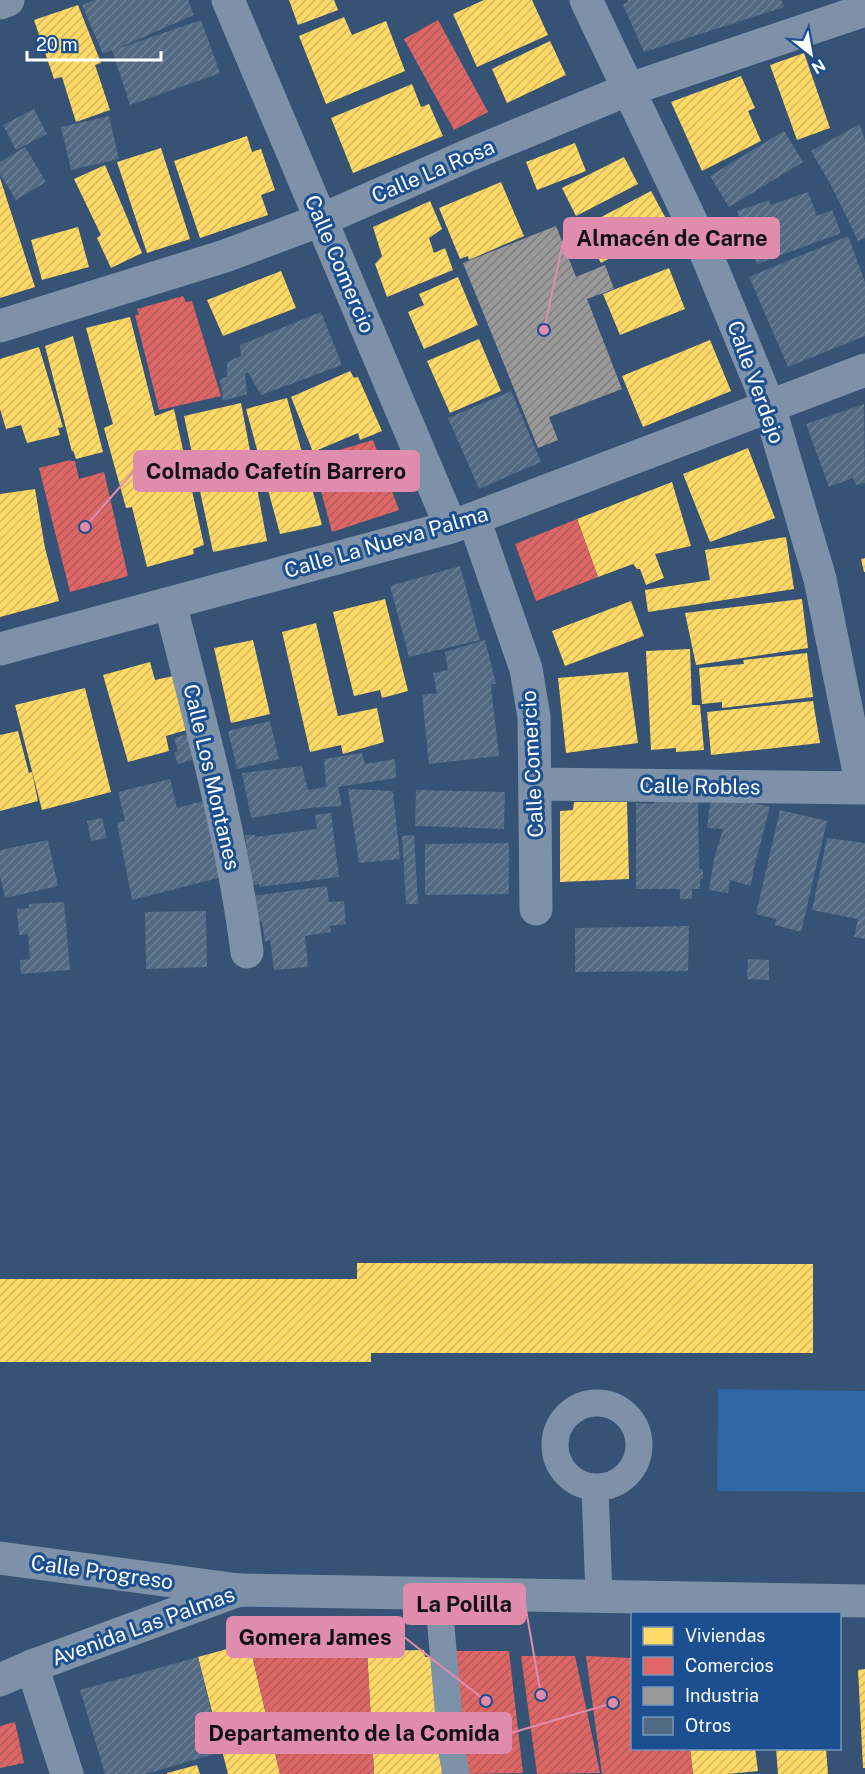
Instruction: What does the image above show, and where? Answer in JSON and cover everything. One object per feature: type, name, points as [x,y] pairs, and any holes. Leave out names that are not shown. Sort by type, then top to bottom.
[{"type":"street","points":[[0,3],[8,0]]},
{"type":"street","name":"Calle Comercio","points":[[228,0],[321,220],[462,523],[526,669],[534,717],[536,909]]},
{"type":"street","name":"Calle Verdejo","points":[[586,0],[703,246],[769,406],[820,579],[863,788]]},
{"type":"street","name":"Calle La Rosa","points":[[0,326],[225,256],[321,220],[469,155],[627,90],[865,10]]},
{"type":"street","name":"Calle La Nueva Palma","points":[[0,649],[462,523],[865,370]]},
{"type":"street","name":"Calle Los Montanes","points":[[170,603],[221,807],[240,900],[247,952]]},
{"type":"street","name":"Calle Robles","points":[[536,784],[863,788]]},
{"type":"street","name":"Calle Progreso","points":[[0,1558],[239,1590]]},
{"type":"street","name":"Avenida Las Palmas","points":[[0,1680],[32,1666],[239,1590],[865,1601]]},
{"type":"street","points":[[32,1666],[67,1774]]},
{"type":"lane","points":[[595,1488],[599,1596]]},
{"type":"lane","points":[[438,1593],[456,1774]]},
{"type":"shaded area","points":[[718,1389],[865,1391],[865,1492],[717,1491]]},
{"type":"building: Viviendas","points":[[289,0],[334,0],[338,10],[298,25]]},
{"type":"building: Viviendas","points":[[484,0],[532,0],[548,35],[477,67],[453,14]]},
{"type":"building: Viviendas","points":[[78,5],[101,63],[95,65],[110,110],[76,122],[62,77],[54,79],[34,20]]},
{"type":"building: Viviendas","points":[[344,17],[352,35],[386,21],[405,71],[326,104],[299,36]]},
{"type":"building: Viviendas","points":[[550,41],[566,75],[507,103],[492,69]]},
{"type":"building: Viviendas","points":[[804,53],[830,128],[797,140],[770,65]]},
{"type":"building: Viviendas","points":[[741,76],[755,108],[748,111],[761,141],[702,171],[671,102]]},
{"type":"building: Viviendas","points":[[412,84],[421,107],[429,104],[443,136],[353,173],[331,118]]},
{"type":"building: Viviendas","points":[[247,136],[252,152],[261,149],[275,190],[261,195],[268,215],[200,238],[174,161]]},
{"type":"building: Viviendas","points":[[575,143],[586,171],[537,190],[526,162]]},
{"type":"building: Viviendas","points":[[161,148],[190,239],[147,253],[117,162]]},
{"type":"building: Viviendas","points":[[624,157],[638,184],[576,216],[562,188]]},
{"type":"building: Viviendas","points":[[105,165],[142,253],[111,268],[97,238],[101,235],[74,179]]},
{"type":"building: Viviendas","points":[[0,178],[35,287],[0,298]]},
{"type":"building: Viviendas","points":[[501,182],[524,236],[469,260],[468,256],[460,259],[439,208]]},
{"type":"building: Viviendas","points":[[651,191],[670,226],[601,263],[582,227]]},
{"type":"building: Viviendas","points":[[430,201],[442,229],[429,238],[434,253],[445,248],[453,270],[387,297],[375,264],[382,256],[373,227]]},
{"type":"building: Viviendas","points":[[78,227],[89,267],[42,280],[31,240]]},
{"type":"building: Viviendas","points":[[669,268],[685,309],[620,335],[603,294]]},
{"type":"building: Viviendas","points":[[281,271],[296,308],[223,336],[207,300]]},
{"type":"building: Viviendas","points":[[458,277],[478,325],[424,349],[408,312],[424,305],[419,294]]},
{"type":"building: Viviendas","points":[[130,317],[155,416],[174,409],[204,545],[193,549],[194,554],[147,567],[132,507],[126,508],[104,428],[113,424],[86,328]]},
{"type":"building: Viviendas","points":[[73,336],[103,452],[76,459],[73,450],[72,452],[45,346]]},
{"type":"building: Viviendas","points":[[479,339],[501,391],[450,413],[427,361]]},
{"type":"building: Viviendas","points":[[710,340],[731,391],[643,427],[622,376]]},
{"type":"building: Viviendas","points":[[39,347],[63,427],[58,428],[60,435],[27,443],[21,425],[6,429],[0,409],[0,359]]},
{"type":"building: Viviendas","points":[[350,371],[354,378],[358,377],[382,431],[360,440],[358,433],[313,452],[291,397]]},
{"type":"building: Viviendas","points":[[287,398],[322,525],[280,534],[246,409]]},
{"type":"building: Viviendas","points":[[241,403],[267,541],[213,552],[184,416]]},
{"type":"building: Viviendas","points":[[748,448],[775,518],[710,542],[683,474]]},
{"type":"building: Viviendas","points":[[672,482],[691,546],[655,554],[664,578],[646,585],[640,569],[633,564],[598,577],[577,519]]},
{"type":"building: Viviendas","points":[[35,489],[45,548],[59,601],[0,617],[0,494]]},
{"type":"building: Viviendas","points":[[786,537],[794,589],[648,612],[645,590],[710,580],[705,550]]},
{"type":"building: Viviendas","points":[[865,558],[865,572],[864,572],[861,559]]},
{"type":"building: Viviendas","points":[[385,599],[408,691],[382,698],[380,690],[354,696],[333,612]]},
{"type":"building: Viviendas","points":[[802,599],[808,648],[696,665],[685,613]]},
{"type":"building: Viviendas","points":[[631,601],[644,636],[565,666],[552,631]]},
{"type":"building: Viviendas","points":[[316,623],[338,716],[377,708],[384,742],[343,754],[341,745],[310,752],[282,632]]},
{"type":"building: Viviendas","points":[[253,640],[270,714],[231,723],[214,648]]},
{"type":"building: Viviendas","points":[[690,649],[692,705],[700,705],[704,750],[676,752],[676,748],[651,750],[646,651]]},
{"type":"building: Viviendas","points":[[807,653],[813,697],[722,708],[722,702],[702,704],[699,668],[744,664],[743,660]]},
{"type":"building: Viviendas","points":[[150,662],[155,680],[178,675],[190,729],[166,736],[169,751],[128,762],[103,675]]},
{"type":"building: Viviendas","points":[[628,672],[638,743],[566,753],[558,678]]},
{"type":"building: Viviendas","points":[[85,688],[111,792],[42,810],[15,705]]},
{"type":"building: Viviendas","points":[[813,701],[820,743],[711,755],[707,712]]},
{"type":"building: Viviendas","points":[[18,731],[29,773],[32,772],[38,801],[0,811],[0,735]]},
{"type":"building: Viviendas","points":[[574,802],[627,802],[629,879],[560,882],[560,811],[573,810]]},
{"type":"building: Viviendas","points":[[357,1263],[813,1264],[813,1353],[371,1353],[371,1362],[0,1362],[0,1279],[357,1279]]},
{"type":"building: Viviendas","points":[[249,1643],[280,1774],[228,1774],[198,1657]]},
{"type":"building: Viviendas","points":[[424,1650],[425,1657],[439,1657],[451,1774],[374,1774],[367,1651]]},
{"type":"building: Viviendas","points":[[865,1669],[865,1768],[863,1768],[858,1670]]},
{"type":"building: Viviendas","points":[[690,1750],[755,1750],[758,1771],[693,1774]]},
{"type":"building: Viviendas","points":[[776,1750],[826,1750],[828,1774],[778,1774]]},
{"type":"building: Viviendas","points":[[197,1765],[200,1774],[167,1774],[167,1773]]},
{"type":"building: Comercios","points":[[438,20],[488,112],[454,130],[404,39]]},
{"type":"building: Comercios","points":[[183,296],[186,302],[192,301],[221,396],[159,410],[135,315],[139,315],[137,309]]},
{"type":"building: Comercios","points":[[373,440],[399,510],[332,532],[312,458]]},
{"type":"building: Comercios","points":[[70,460],[75,461],[79,479],[104,472],[128,576],[70,592],[39,468]]},
{"type":"building: Comercios","points":[[577,519],[598,577],[536,601],[515,544]]},
{"type":"building: Comercios","points":[[367,1651],[374,1774],[280,1774],[252,1655]]},
{"type":"building: Comercios","points":[[451,1651],[509,1651],[523,1773],[465,1774]]},
{"type":"building: Comercios","points":[[521,1656],[575,1656],[600,1773],[537,1774]]},
{"type":"building: Comercios","points":[[586,1656],[631,1658],[631,1750],[690,1750],[693,1774],[602,1774]]},
{"type":"building: Comercios","points":[[15,1722],[24,1763],[0,1768],[0,1726]]},
{"type":"building: Industria","points":[[556,226],[576,277],[605,265],[614,289],[587,299],[622,389],[549,417],[558,440],[538,448],[463,263]]},
{"type":"building: Otros","points":[[95,0],[188,0],[194,15],[114,50],[201,20],[220,73],[130,105],[112,50],[103,54],[82,5]]},
{"type":"building: Otros","points":[[627,0],[781,0],[784,7],[644,52],[623,5],[628,2]]},
{"type":"building: Otros","points":[[34,109],[47,134],[16,150],[3,125]]},
{"type":"building: Otros","points":[[109,116],[119,159],[71,170],[61,127]]},
{"type":"building: Otros","points":[[860,124],[865,141],[865,238],[858,241],[832,187],[811,151]]},
{"type":"building: Otros","points":[[784,131],[803,162],[729,207],[710,176]]},
{"type":"building: Otros","points":[[25,147],[46,182],[16,200],[0,174],[0,162]]},
{"type":"building: Otros","points":[[808,192],[817,216],[832,210],[841,233],[757,264],[737,211],[769,200],[771,205]]},
{"type":"building: Otros","points":[[848,236],[865,282],[865,336],[788,367],[749,277]]},
{"type":"building: Otros","points":[[321,312],[342,365],[261,395],[248,372],[245,374],[247,394],[223,401],[220,379],[227,377],[227,362],[241,356],[240,345]]},
{"type":"building: Otros","points":[[511,391],[541,462],[479,489],[448,418]]},
{"type":"building: Otros","points":[[864,404],[865,483],[856,485],[853,478],[829,487],[806,424]]},
{"type":"building: Otros","points":[[460,566],[480,640],[409,657],[390,586]]},
{"type":"building: Otros","points":[[485,640],[496,684],[492,684],[491,687],[499,756],[429,764],[422,695],[437,693],[433,673],[448,670],[445,652]]},
{"type":"building: Otros","points":[[270,721],[279,759],[237,769],[228,731]]},
{"type":"building: Otros","points":[[192,733],[195,759],[178,764],[174,753],[178,751],[174,738]]},
{"type":"building: Otros","points":[[362,753],[365,764],[395,759],[396,778],[338,787],[342,806],[309,808],[251,818],[242,773],[302,766],[308,790],[326,787],[324,759]]},
{"type":"building: Otros","points":[[170,779],[177,808],[207,800],[226,876],[132,900],[117,823],[125,821],[118,792]]},
{"type":"building: Otros","points":[[348,789],[393,791],[400,859],[359,863]]},
{"type":"building: Otros","points":[[416,790],[505,792],[504,829],[415,826]]},
{"type":"building: Otros","points":[[711,796],[731,797],[770,807],[751,886],[730,880],[728,893],[709,890],[714,859],[723,829],[707,828]]},
{"type":"building: Otros","points":[[655,798],[698,798],[699,869],[703,869],[703,879],[700,879],[700,889],[692,889],[692,899],[680,899],[680,889],[636,889],[636,803],[654,804]]},
{"type":"building: Otros","points":[[780,810],[827,821],[801,932],[775,925],[776,919],[756,914]]},
{"type":"building: Otros","points":[[331,813],[339,877],[259,887],[259,884],[252,885],[245,835],[255,835],[255,837],[317,829],[315,815]]},
{"type":"building: Otros","points":[[102,818],[107,838],[91,841],[87,821]]},
{"type":"building: Otros","points":[[414,835],[418,904],[406,904],[402,836]]},
{"type":"building: Otros","points":[[827,838],[865,843],[865,939],[854,937],[858,919],[812,910]]},
{"type":"building: Otros","points":[[48,840],[58,886],[5,898],[0,876],[0,850]]},
{"type":"building: Otros","points":[[509,843],[509,894],[425,895],[425,844]]},
{"type":"building: Otros","points":[[327,886],[329,902],[344,901],[346,924],[330,926],[331,932],[305,936],[308,967],[274,970],[270,940],[265,942],[262,922],[256,922],[252,896]]},
{"type":"building: Otros","points":[[64,902],[70,970],[21,974],[20,960],[30,959],[28,934],[19,935],[17,909],[29,908],[29,904]]},
{"type":"building: Otros","points":[[206,911],[207,967],[146,969],[145,912]]},
{"type":"building: Otros","points":[[689,926],[688,971],[575,972],[575,928]]},
{"type":"building: Otros","points":[[748,959],[769,960],[769,980],[747,979]]},
{"type":"building: Otros","points":[[198,1657],[221,1752],[146,1774],[105,1774],[80,1690]]},
{"type":"place","name":"Almacén de Carne","points":[[544,330]]},
{"type":"place","name":"Colmado Cafetín Barrero","points":[[85,527]]},
{"type":"place","name":"La Polilla","points":[[541,1695]]},
{"type":"place","name":"Gomera James","points":[[486,1701]]},
{"type":"place","name":"Departamento de la Comida","points":[[613,1703]]}]
